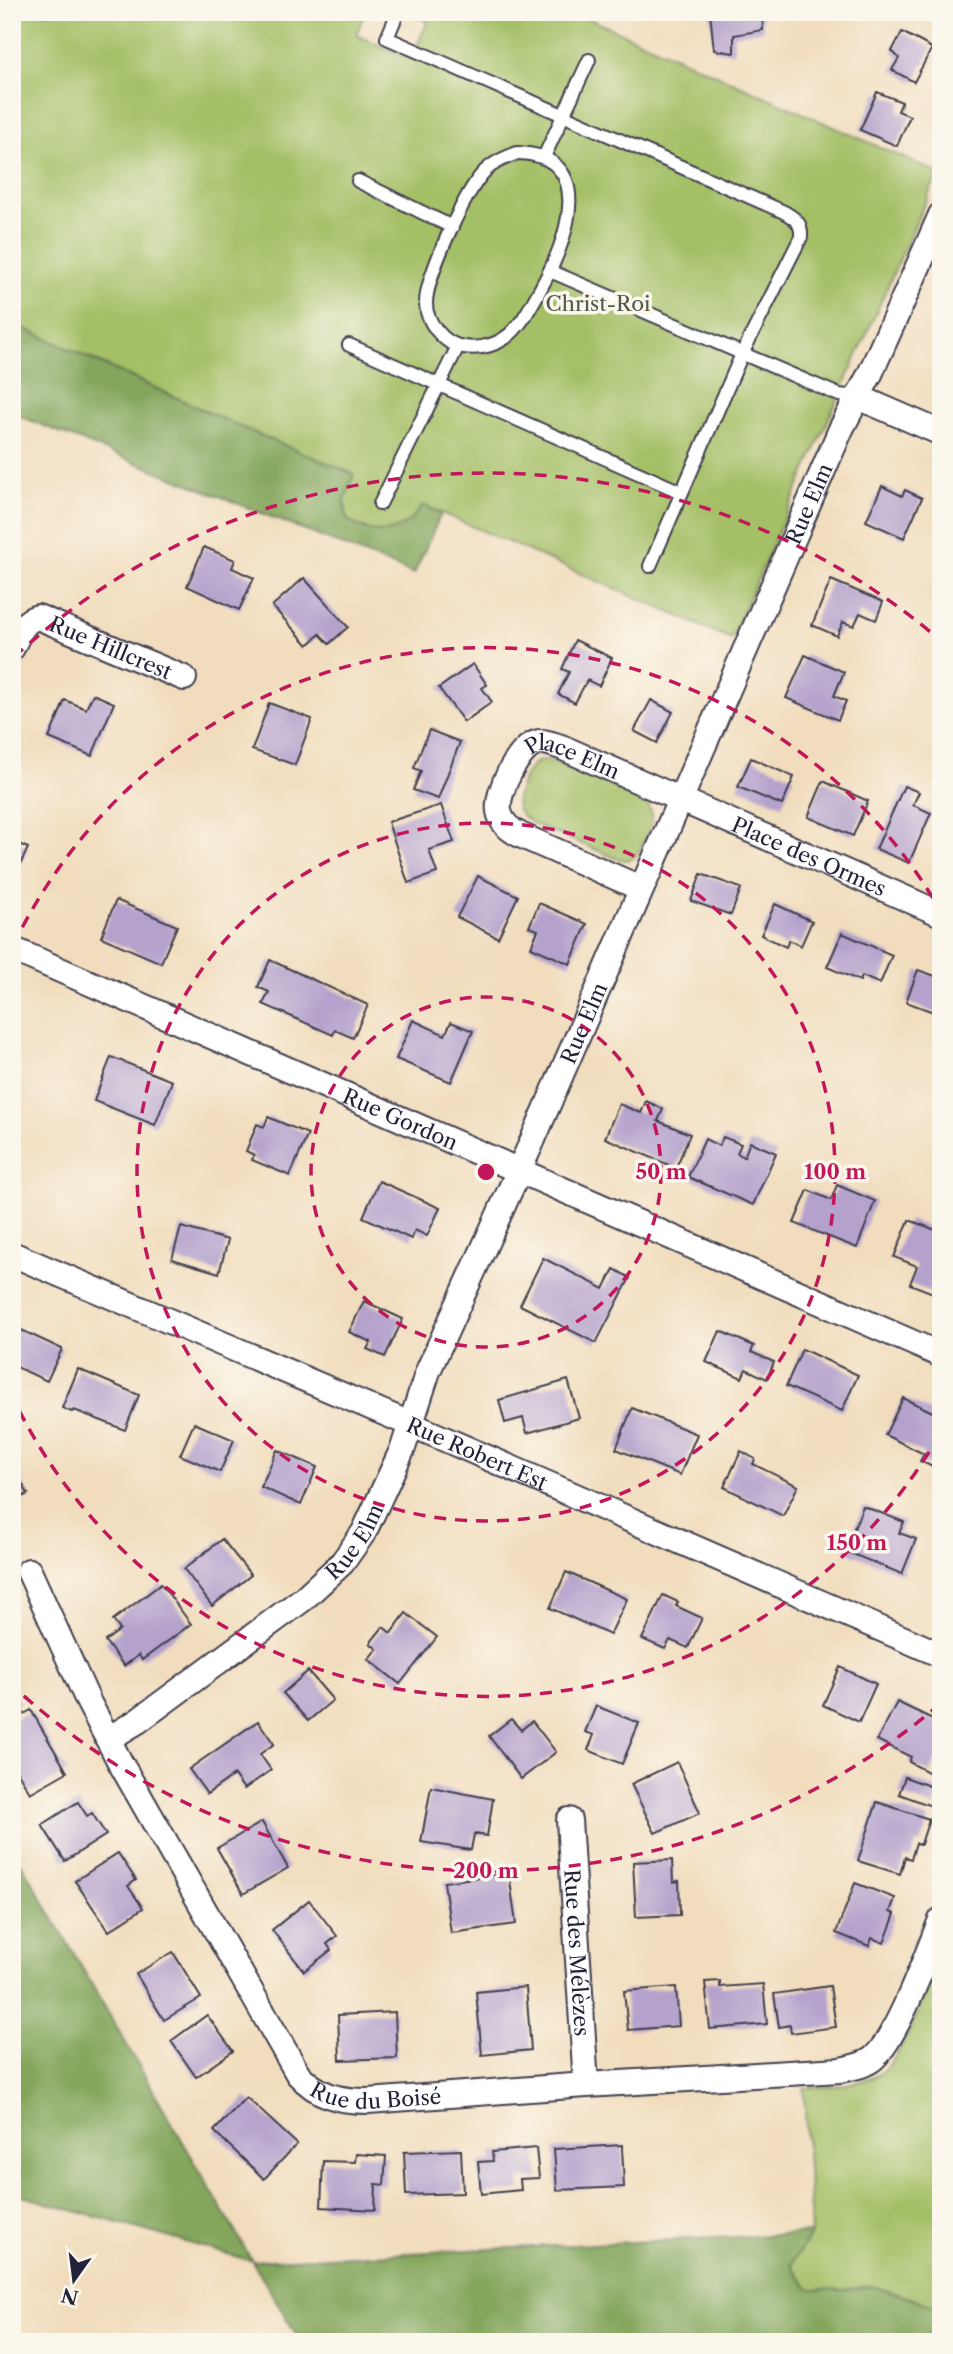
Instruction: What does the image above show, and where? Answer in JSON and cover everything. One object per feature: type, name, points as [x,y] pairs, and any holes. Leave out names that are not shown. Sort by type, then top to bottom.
[{"type":"street","name":"Rue Elm","points":[[108,1739],[138,1721],[303,1599],[342,1563],[371,1519],[403,1447],[428,1371],[519,1171],[841,429],[941,215]]},
{"type":"street","points":[[858,397],[941,433]]},
{"type":"street","name":"Rue Hillcrest","points":[[12,648],[30,618],[38,617],[184,678]]},
{"type":"street","name":"Place Elm","points":[[640,888],[513,832],[502,821],[499,812],[501,794],[522,753],[541,741],[561,747],[679,800]]},
{"type":"street","name":"Place des Ormes","points":[[679,800],[941,914]]},
{"type":"street","name":"Rue Gordon","points":[[12,949],[941,1355]]},
{"type":"street","name":"Rue Robert Est","points":[[12,1254],[941,1655]]},
{"type":"street","name":"Rue du Boisé","points":[[29,1571],[108,1739],[298,2074],[319,2093],[358,2101],[858,2067],[873,2059],[893,2033],[941,1920]]},
{"type":"street","name":"Rue des Mélèzes","points":[[569,1820],[586,2085]]},
{"type":"lane","points":[[398,12],[387,38],[784,212],[796,219],[802,228],[801,237],[743,354],[650,566]]},
{"type":"lane","points":[[544,157],[589,60]]},
{"type":"lane","points":[[517,153],[544,157],[566,182],[571,209],[550,271],[530,307],[505,337],[481,346],[457,346],[449,342],[429,320],[426,303],[429,283],[452,227],[483,172],[499,160],[517,153]]},
{"type":"lane","points":[[358,181],[452,227]]},
{"type":"lane","points":[[550,271],[839,395],[858,397]]},
{"type":"lane","points":[[349,345],[681,492]]},
{"type":"lane","points":[[380,504],[457,346]]},
{"type":"green space","name":"Christ-Roi","points":[[12,12],[365,12],[356,35],[411,59],[428,21],[417,16],[419,12],[574,12],[938,173],[731,639],[423,505],[413,519],[398,529],[380,531],[363,528],[347,519],[344,502],[353,474],[245,429],[12,323]]},
{"type":"green space","points":[[12,323],[245,429],[354,474],[344,502],[347,519],[358,526],[379,532],[398,528],[407,523],[423,505],[441,514],[414,574],[12,413]]},
{"type":"green space","points":[[545,760],[645,800],[652,814],[652,823],[636,856],[628,860],[618,859],[534,824],[522,815],[517,808],[521,784],[534,764]]},
{"type":"green space","points":[[12,1847],[252,2261],[12,2193]]},
{"type":"green space","points":[[941,1957],[941,2308],[872,2286],[844,2290],[810,2290],[791,2265],[811,2233],[804,2088],[860,2081],[878,2075],[887,2068],[905,2039]]},
{"type":"green space","points":[[811,2233],[791,2265],[809,2289],[844,2290],[872,2286],[941,2308],[941,2342],[301,2342],[252,2261]]},
{"type":"building","points":[[710,12],[762,12],[763,30],[734,35],[734,53],[714,50]]},
{"type":"building","points":[[902,32],[932,48],[914,82],[892,70],[899,58],[892,51]]},
{"type":"building","points":[[877,92],[902,102],[898,111],[910,116],[897,146],[860,130]]},
{"type":"building","points":[[882,486],[902,496],[905,490],[922,498],[904,538],[866,521]]},
{"type":"building","points":[[204,547],[235,560],[232,568],[254,578],[239,610],[187,586]]},
{"type":"building","points":[[304,578],[348,627],[329,644],[320,634],[308,645],[272,606]]},
{"type":"building","points":[[831,580],[883,602],[876,620],[860,613],[854,626],[843,622],[837,636],[812,625]]},
{"type":"building","points":[[575,640],[612,658],[599,686],[587,680],[575,703],[558,694],[569,672],[562,669]]},
{"type":"building","points":[[805,655],[844,672],[834,696],[846,701],[838,720],[786,698]]},
{"type":"building","points":[[473,664],[487,685],[482,688],[492,702],[464,722],[439,688]]},
{"type":"building","points":[[93,694],[114,703],[92,756],[49,738],[65,700],[86,709]]},
{"type":"building","points":[[651,700],[673,712],[657,743],[634,731]]},
{"type":"building","points":[[269,703],[312,719],[295,765],[252,750]]},
{"type":"building","points":[[429,730],[460,742],[438,799],[413,790],[421,771],[414,768]]},
{"type":"building","points":[[751,758],[794,777],[782,805],[738,787]]},
{"type":"building","points":[[823,781],[868,801],[853,836],[808,817]]},
{"type":"building","points":[[904,786],[919,792],[913,805],[931,813],[909,863],[876,849]]},
{"type":"building","points":[[441,805],[454,842],[429,850],[437,873],[408,883],[388,822]]},
{"type":"building","points":[[12,841],[28,848],[12,882]]},
{"type":"building","points":[[701,874],[741,888],[731,915],[691,901]]},
{"type":"building","points":[[478,876],[518,896],[498,938],[457,917]]},
{"type":"building","points":[[116,900],[177,926],[161,963],[101,937]]},
{"type":"building","points":[[539,903],[587,924],[570,964],[531,947],[538,930],[529,927]]},
{"type":"building","points":[[775,904],[812,921],[801,946],[789,940],[786,947],[761,935]]},
{"type":"building","points":[[842,933],[892,955],[880,984],[862,976],[860,981],[827,967]]},
{"type":"building","points":[[270,960],[368,1005],[353,1038],[335,1030],[333,1035],[263,1004],[269,992],[258,987]]},
{"type":"building","points":[[918,970],[941,978],[939,1014],[906,1002]]},
{"type":"building","points":[[413,1020],[445,1035],[451,1022],[473,1031],[451,1082],[396,1059]]},
{"type":"building","points":[[941,1030],[941,1047],[935,1045]]},
{"type":"building","points":[[111,1057],[172,1081],[155,1125],[94,1101]]},
{"type":"building","points":[[646,1101],[663,1109],[658,1121],[690,1134],[676,1168],[605,1138],[619,1104],[641,1113]]},
{"type":"building","points":[[268,1117],[308,1134],[290,1176],[252,1160],[254,1155],[246,1151],[257,1124],[264,1127]]},
{"type":"building","points":[[723,1137],[741,1144],[737,1153],[744,1157],[750,1142],[776,1153],[753,1205],[688,1177],[705,1139],[719,1146]]},
{"type":"building","points":[[379,1181],[440,1208],[427,1236],[415,1230],[411,1239],[363,1217]]},
{"type":"building","points":[[837,1185],[875,1201],[857,1248],[794,1223],[808,1190],[831,1200]]},
{"type":"building","points":[[909,1220],[941,1232],[941,1288],[938,1295],[910,1284],[917,1266],[894,1257]]},
{"type":"building","points":[[181,1227],[228,1240],[219,1273],[172,1259]]},
{"type":"building","points":[[543,1258],[604,1289],[614,1269],[630,1278],[596,1343],[520,1305]]},
{"type":"building","points":[[364,1301],[403,1319],[385,1357],[367,1349],[371,1342],[349,1332]]},
{"type":"building","points":[[17,1328],[62,1349],[47,1381],[12,1365],[12,1339]]},
{"type":"building","points":[[720,1331],[754,1346],[751,1352],[774,1362],[767,1379],[746,1369],[742,1378],[706,1362]]},
{"type":"building","points":[[802,1349],[858,1375],[842,1411],[786,1386]]},
{"type":"building","points":[[78,1369],[139,1395],[125,1430],[62,1408]]},
{"type":"building","points":[[568,1380],[579,1418],[527,1433],[523,1418],[505,1423],[499,1400]]},
{"type":"building","points":[[903,1398],[941,1416],[941,1471],[920,1461],[924,1454],[885,1435]]},
{"type":"building","points":[[632,1408],[697,1434],[680,1475],[616,1449]]},
{"type":"building","points":[[194,1423],[234,1440],[220,1472],[180,1455]]},
{"type":"building","points":[[277,1450],[317,1467],[301,1505],[261,1487]]},
{"type":"building","points":[[741,1451],[755,1459],[753,1464],[798,1486],[783,1516],[724,1487]]},
{"type":"building","points":[[12,1465],[28,1494],[12,1502]]},
{"type":"building","points":[[863,1506],[904,1522],[899,1533],[916,1539],[902,1574],[845,1551]]},
{"type":"building","points":[[222,1539],[251,1575],[212,1606],[184,1569]]},
{"type":"building","points":[[566,1572],[627,1599],[610,1635],[550,1608]]},
{"type":"building","points":[[161,1584],[191,1624],[142,1660],[139,1655],[124,1666],[105,1641],[120,1630],[113,1620]]},
{"type":"building","points":[[663,1595],[678,1602],[676,1606],[702,1618],[688,1648],[670,1640],[665,1649],[642,1639]]},
{"type":"building","points":[[406,1613],[437,1637],[400,1684],[368,1659],[377,1649],[370,1643],[383,1627],[391,1633]]},
{"type":"building","points":[[840,1667],[876,1684],[859,1722],[823,1705]]},
{"type":"building","points":[[308,1671],[333,1700],[308,1721],[283,1693]]},
{"type":"building","points":[[12,1690],[19,1703],[12,1707]]},
{"type":"building","points":[[897,1702],[941,1723],[941,1750],[930,1773],[909,1762],[911,1757],[877,1740]]},
{"type":"building","points":[[596,1706],[639,1723],[622,1764],[588,1750],[594,1735],[585,1732]]},
{"type":"building","points":[[31,1710],[67,1772],[30,1793],[12,1763],[12,1721]]},
{"type":"building","points":[[511,1719],[521,1730],[532,1721],[556,1752],[521,1779],[489,1736]]},
{"type":"building","points":[[258,1721],[274,1744],[260,1754],[271,1770],[244,1789],[234,1775],[207,1794],[189,1769]]},
{"type":"building","points":[[677,1762],[700,1813],[655,1833],[631,1784]]},
{"type":"building","points":[[905,1777],[940,1790],[934,1807],[899,1794]]},
{"type":"building","points":[[431,1787],[493,1799],[487,1836],[474,1834],[471,1850],[421,1842]]},
{"type":"building","points":[[78,1802],[87,1816],[92,1813],[106,1835],[65,1861],[42,1825]]},
{"type":"building","points":[[877,1802],[929,1819],[921,1844],[916,1843],[911,1859],[905,1857],[900,1874],[858,1861]]},
{"type":"building","points":[[262,1822],[288,1868],[243,1894],[217,1848]]},
{"type":"building","points":[[118,1853],[136,1880],[128,1886],[143,1908],[109,1931],[75,1881]]},
{"type":"building","points":[[672,1860],[673,1882],[679,1881],[680,1915],[636,1917],[633,1862]]},
{"type":"building","points":[[509,1873],[516,1924],[451,1933],[444,1882]]},
{"type":"building","points":[[855,1883],[895,1898],[890,1912],[895,1914],[884,1943],[872,1938],[869,1946],[836,1933]]},
{"type":"building","points":[[309,1900],[337,1936],[327,1944],[331,1950],[304,1971],[272,1930]]},
{"type":"building","points":[[173,1952],[201,1998],[164,2020],[136,1974]]},
{"type":"building","points":[[720,1981],[720,1987],[763,1984],[767,2024],[710,2029],[705,1982]]},
{"type":"building","points":[[830,1986],[836,2027],[791,2033],[790,2025],[779,2027],[774,1994]]},
{"type":"building","points":[[526,1987],[531,2050],[482,2055],[476,1992]]},
{"type":"building","points":[[676,1987],[679,2026],[628,2030],[624,1991]]},
{"type":"building","points":[[395,2012],[397,2058],[340,2060],[338,2015]]},
{"type":"building","points":[[207,2015],[233,2051],[196,2077],[171,2041]]},
{"type":"building","points":[[246,2097],[297,2144],[264,2179],[214,2131]]},
{"type":"building","points":[[622,2145],[624,2187],[557,2190],[554,2149]]},
{"type":"building","points":[[536,2148],[539,2178],[520,2179],[521,2190],[481,2194],[478,2162],[493,2161],[492,2152]]},
{"type":"building","points":[[461,2150],[463,2193],[406,2195],[404,2152]]},
{"type":"building","points":[[356,2154],[386,2156],[384,2185],[376,2184],[375,2210],[321,2207],[323,2161],[355,2162]]}]
